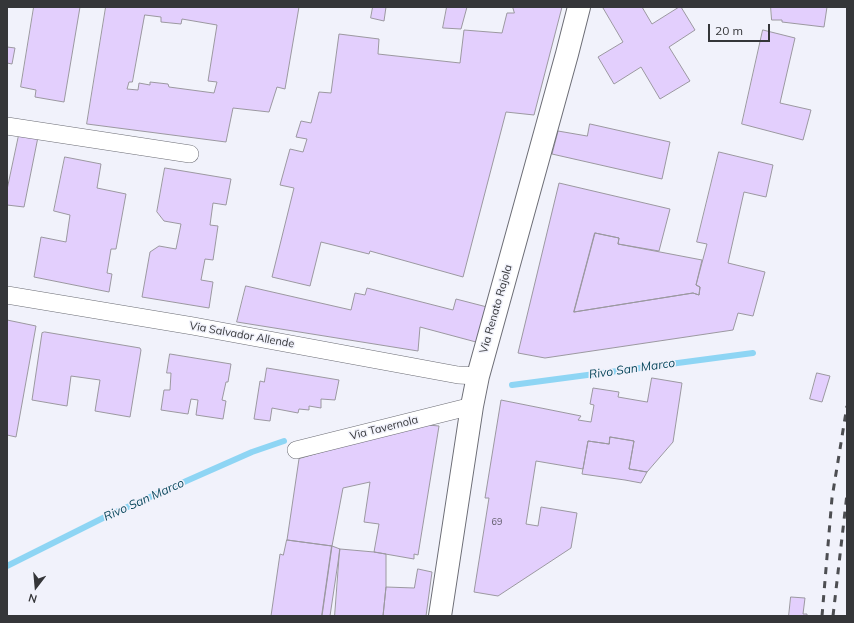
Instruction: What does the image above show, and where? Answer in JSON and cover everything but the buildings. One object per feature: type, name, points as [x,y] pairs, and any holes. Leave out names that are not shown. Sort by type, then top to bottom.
[{"type":"street","name":"Via Renato Rajola","points":[[440,616],[472,406],[478,376],[579,7]]},
{"type":"street","points":[[7,126],[190,154]]},
{"type":"street","name":"Via Salvador Allende","points":[[7,295],[193,326],[458,375],[478,376]]},
{"type":"street","name":"Via Tavernola","points":[[296,450],[472,406]]},
{"type":"waterway","name":"Rivo San Marco","points":[[512,385],[753,353]]},
{"type":"waterway","name":"Rivo San Marco","points":[[7,566],[107,516],[252,452],[284,441]]},
{"type":"railway","points":[[822,616],[832,498],[847,406]]},
{"type":"railway","points":[[833,616],[847,494]]}]
